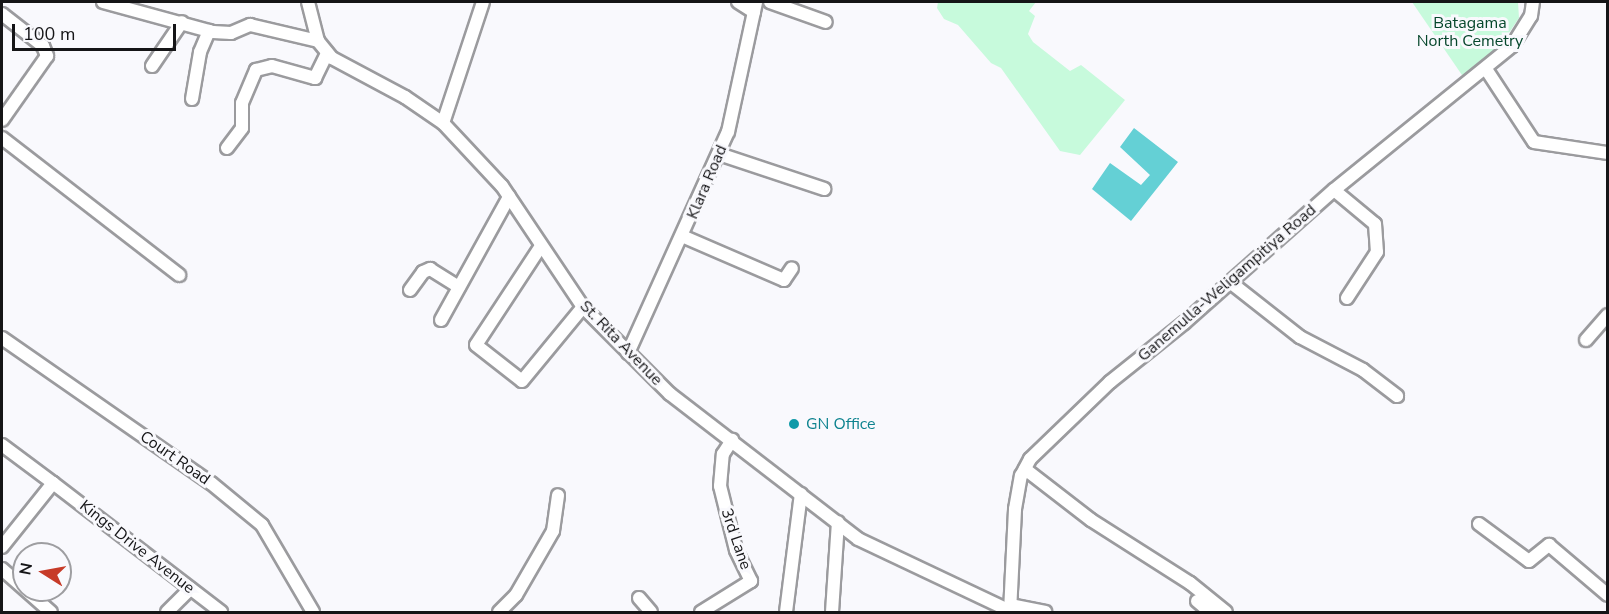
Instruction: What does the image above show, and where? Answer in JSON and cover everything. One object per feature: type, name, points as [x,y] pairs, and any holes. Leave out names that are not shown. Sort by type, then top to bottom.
[{"type":"street","points":[[103,2],[208,31],[231,33],[250,25],[318,41]]},
{"type":"street","name":"St. Rita Avenue","points":[[308,2],[318,41],[327,53],[405,97],[443,123],[509,197],[583,308],[670,393],[858,539],[1010,609],[1045,612]]},
{"type":"street","points":[[443,123],[483,2]]},
{"type":"street","points":[[738,2],[755,7]]},
{"type":"street","points":[[770,2],[826,22]]},
{"type":"street","name":"Ganemulla-Weligampitiya Road","points":[[1010,609],[1015,509],[1025,469],[1030,459],[1110,382],[1230,282],[1334,190],[1512,46],[1524,29],[1533,2]]},
{"type":"street","name":"Klara Road","points":[[628,354],[719,154],[736,108],[755,7]]},
{"type":"street","points":[[2,14],[43,46],[47,56],[2,120]]},
{"type":"street","points":[[152,66],[182,22]]},
{"type":"street","points":[[192,99],[200,52],[208,31]]},
{"type":"street","points":[[227,148],[242,128],[242,103],[256,70],[263,66],[283,67],[315,78],[327,53]]},
{"type":"street","points":[[1486,69],[1534,142],[1608,153]]},
{"type":"street","points":[[2,138],[179,275]]},
{"type":"street","points":[[719,154],[824,189]]},
{"type":"street","points":[[1334,190],[1375,224],[1377,252],[1347,298]]},
{"type":"street","points":[[441,320],[509,197]]},
{"type":"street","points":[[682,236],[784,280],[792,268]]},
{"type":"street","points":[[541,246],[476,345],[522,381],[583,308]]},
{"type":"street","points":[[410,290],[423,272],[430,268],[459,287]]},
{"type":"street","points":[[1230,282],[1300,337],[1363,370],[1397,396]]},
{"type":"street","points":[[1586,340],[1608,315]]},
{"type":"street","name":"Court Road","points":[[2,338],[211,483],[262,525],[313,612]]},
{"type":"street","name":"3rd Lane","points":[[701,612],[751,581],[736,549],[720,486],[723,454],[732,440]]},
{"type":"street","name":"Kings Drive Avenue","points":[[2,445],[221,612]]},
{"type":"street","points":[[1025,469],[1091,520],[1190,583],[1226,612]]},
{"type":"street","points":[[2,547],[53,483]]},
{"type":"street","points":[[786,612],[801,494]]},
{"type":"street","points":[[499,612],[516,595],[553,531],[558,495]]},
{"type":"street","points":[[832,612],[838,522]]},
{"type":"street","points":[[1479,524],[1529,561],[1549,545],[1608,595]]},
{"type":"street","points":[[2,569],[51,612]]},
{"type":"street","points":[[167,612],[190,588]]},
{"type":"street","points":[[639,598],[651,612]]},
{"type":"street","points":[[1197,601],[1210,612]]},
{"type":"green space","points":[[938,2],[1036,2],[1029,11],[1035,16],[1028,34],[1033,42],[1070,71],[1081,65],[1125,100],[1080,155],[1060,151],[1001,68],[991,63],[958,25],[944,19],[937,8]]},
{"type":"green space","name":"Batagama North Cemetry","points":[[1412,2],[1518,2],[1519,18],[1500,46],[1464,78]]},
{"type":"water","points":[[1134,128],[1178,162],[1131,221],[1092,189],[1110,163],[1141,185],[1150,175],[1120,147]]},
{"type":"place","name":"GN Office","points":[[794,424]]}]
